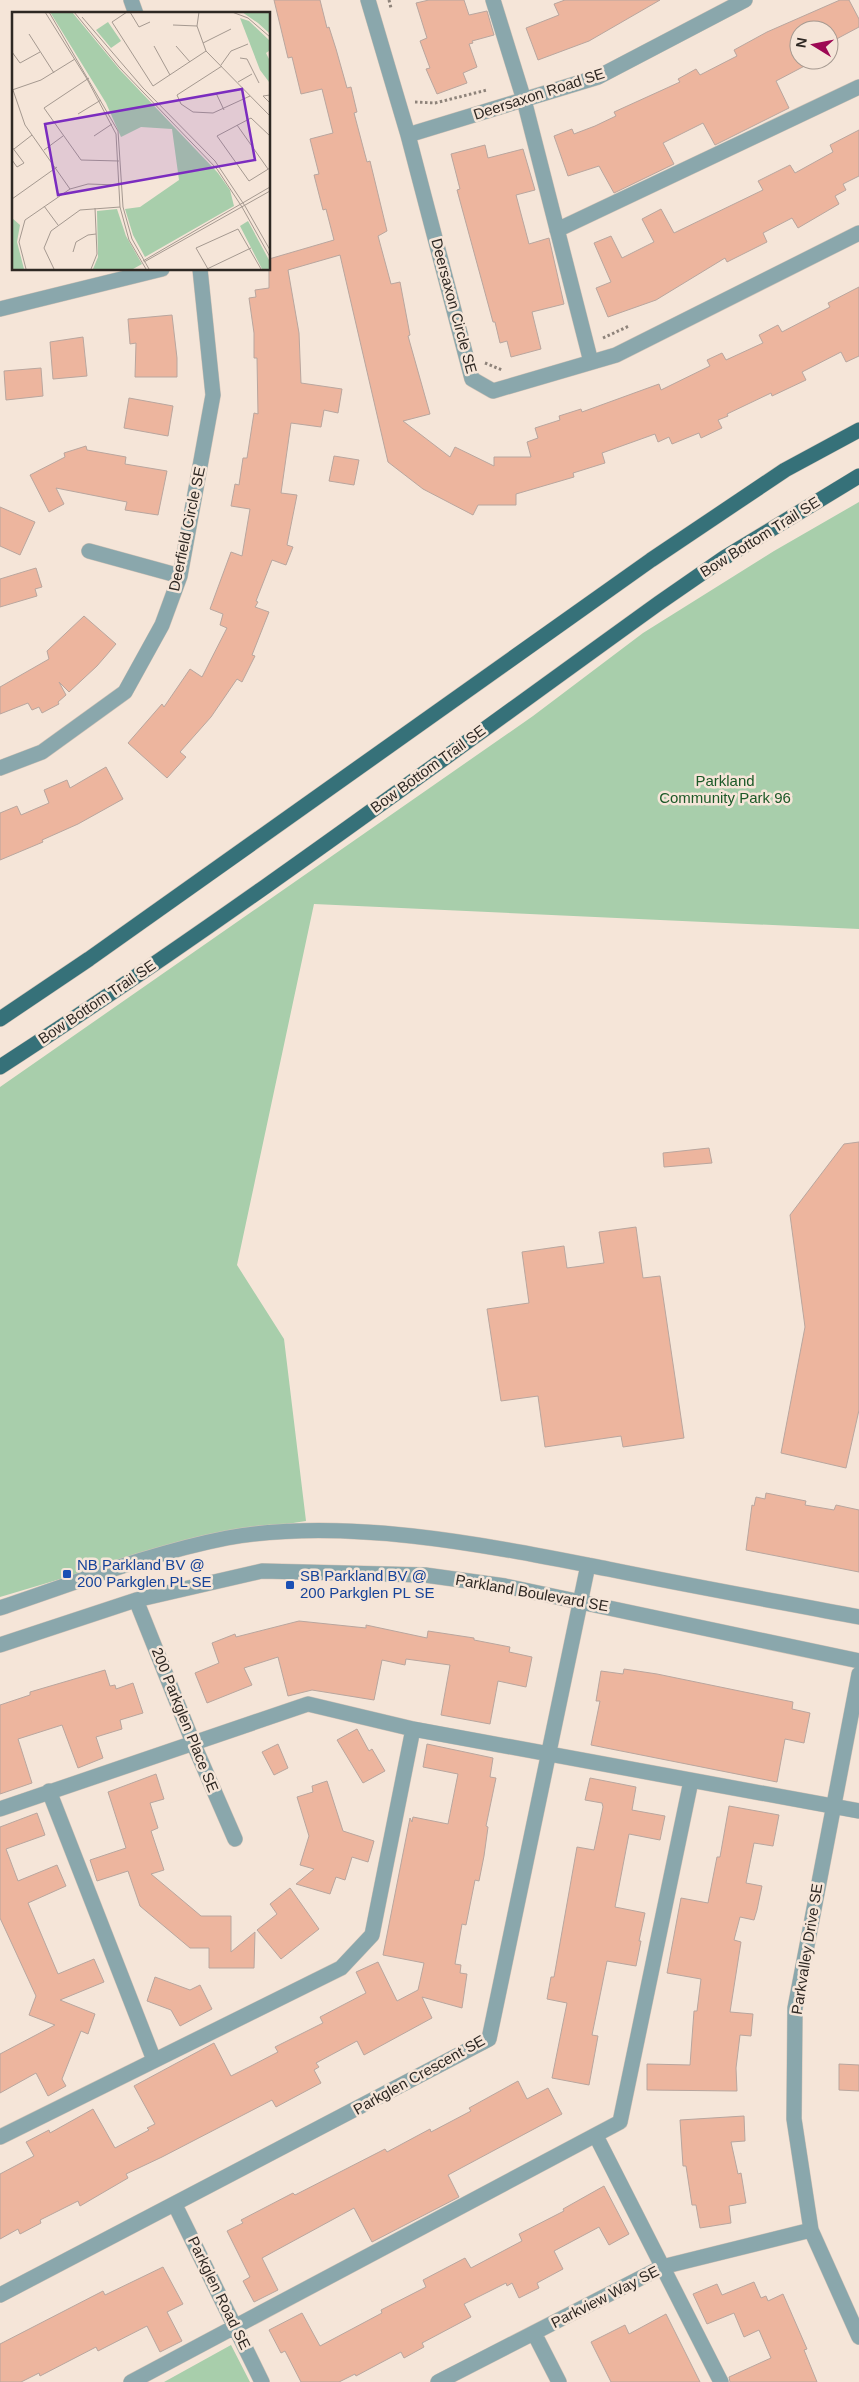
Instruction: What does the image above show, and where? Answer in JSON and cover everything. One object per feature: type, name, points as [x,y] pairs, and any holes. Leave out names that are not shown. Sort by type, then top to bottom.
[{"type":"main road","points":[[0,1019],[97,953],[651,560],[785,470],[859,430]]},
{"type":"main road","name":"Bow Bottom Trail SE","points":[[0,1067],[70,1022],[667,597],[724,558],[859,476]]},
{"type":"street","points":[[131,0],[135,12]]},
{"type":"street","name":"Deersaxon Circle SE","points":[[368,0],[408,136],[472,379],[492,391],[616,355],[859,233]]},
{"type":"street","points":[[494,0],[524,100],[591,362]]},
{"type":"street","name":"Deersaxon Road SE","points":[[408,136],[598,77],[745,0]]},
{"type":"street","points":[[557,230],[859,87]]},
{"type":"street","points":[[0,310],[158,270]]},
{"type":"street","name":"Deerfield Circle SE","points":[[0,768],[42,752],[124,692],[162,625],[180,576],[213,395],[200,270]]},
{"type":"street","points":[[89,550],[180,576]]},
{"type":"street","points":[[0,1608],[152,1557],[228,1538],[299,1531],[371,1533],[471,1544],[859,1617]]},
{"type":"street","name":"Parkglen Crescent SE","points":[[0,2295],[489,2039],[588,1565]]},
{"type":"street","name":"Parkland Boulevard SE","points":[[0,1645],[136,1600],[262,1571],[425,1575],[506,1586],[859,1661]]},
{"type":"street","name":"200 Parkglen Place SE","points":[[136,1600],[194,1745],[235,1839]]},
{"type":"street","name":"Parkvalley Drive SE","points":[[859,1674],[832,1805],[795,2008],[794,2119],[811,2230],[859,2337]]},
{"type":"street","points":[[0,1809],[49,1791],[194,1745],[308,1704],[413,1729],[548,1752],[691,1781],[859,1811]]},
{"type":"street","points":[[0,2137],[341,1968],[372,1935],[413,1729]]},
{"type":"street","points":[[131,2382],[620,2122],[691,1781]]},
{"type":"street","points":[[49,1791],[154,2060]]},
{"type":"street","points":[[596,2136],[721,2382]]},
{"type":"street","name":"Parkglen Road SE","points":[[175,2205],[262,2382]]},
{"type":"street","name":"Parkview Way SE","points":[[438,2382],[662,2267],[811,2230]]},
{"type":"street","points":[[534,2333],[559,2382]]},
{"type":"path","points":[[413,102],[435,103],[491,89]]},
{"type":"path","points":[[587,345],[638,322]]},
{"type":"path","points":[[480,356],[484,363],[505,371]]},
{"type":"green space","name":"Parkland Community Park 96","points":[[859,502],[859,929],[314,904],[237,1265],[284,1339],[306,1521],[229,1533],[158,1550],[0,1597],[0,1087],[533,716],[643,633],[774,551]]},
{"type":"green space","points":[[231,2345],[250,2382],[164,2382]]},
{"type":"building","points":[[274,0],[320,0],[327,28],[329,27],[347,88],[351,87],[357,112],[354,113],[367,162],[370,161],[387,231],[378,236],[391,284],[400,282],[410,335],[408,336],[430,414],[403,421],[450,457],[455,447],[494,466],[494,457],[531,457],[527,442],[538,438],[535,428],[560,420],[559,416],[581,409],[582,412],[659,384],[661,390],[710,366],[707,360],[722,353],[726,360],[763,343],[759,335],[778,325],[782,332],[830,307],[828,303],[859,287],[859,356],[846,362],[841,352],[802,372],[806,380],[772,396],[771,393],[727,414],[728,416],[718,420],[722,428],[701,438],[699,433],[672,444],[669,437],[658,442],[655,434],[602,453],[605,463],[573,473],[574,477],[516,494],[516,505],[478,505],[473,515],[423,489],[388,462],[340,255],[288,270],[299,333],[301,383],[342,389],[338,413],[324,410],[321,427],[291,423],[281,493],[297,495],[287,545],[293,547],[286,565],[272,560],[256,601],[258,602],[255,607],[269,612],[252,655],[255,656],[242,682],[237,679],[211,717],[180,752],[186,757],[167,778],[128,743],[162,704],[164,707],[190,669],[202,677],[227,628],[220,625],[223,614],[210,609],[231,552],[242,556],[250,509],[231,506],[235,484],[239,485],[243,458],[247,458],[254,413],[258,414],[257,358],[254,358],[254,333],[249,298],[256,297],[255,290],[269,288],[270,259],[334,240],[326,209],[323,210],[314,175],[319,174],[310,139],[333,133],[322,89],[301,94],[292,57],[288,58]]},
{"type":"building","points":[[429,0],[464,0],[469,15],[487,11],[494,35],[472,41],[473,43],[469,44],[477,67],[463,73],[467,83],[437,94],[426,69],[430,68],[420,41],[427,38],[416,3]]},
{"type":"building","points":[[565,0],[660,0],[589,41],[538,60],[526,28],[559,15],[554,4]]},
{"type":"building","points":[[840,0],[849,0],[859,19],[859,27],[839,38],[839,20],[794,20]]},
{"type":"building","points":[[789,22],[789,70],[797,70],[776,81],[789,108],[715,145],[703,123],[663,143],[674,164],[614,193],[599,166],[568,176],[554,136],[572,129],[574,134],[595,126],[616,116],[614,112],[680,82],[678,79],[696,69],[700,75],[737,56],[734,50]]},
{"type":"building","points":[[859,130],[859,176],[843,184],[846,190],[835,196],[839,204],[798,228],[792,218],[763,233],[767,242],[727,262],[725,258],[656,300],[608,317],[596,288],[611,282],[594,243],[611,236],[622,258],[654,242],[642,219],[661,209],[674,233],[763,190],[758,181],[790,165],[795,173],[833,152],[830,145]]},
{"type":"building","points":[[485,145],[488,158],[523,149],[535,190],[516,195],[529,244],[549,238],[564,304],[532,312],[541,349],[511,357],[507,341],[500,343],[495,322],[493,322],[457,190],[460,189],[451,154]]},
{"type":"building","points":[[172,315],[177,358],[177,377],[135,377],[136,343],[130,344],[128,319]]},
{"type":"building","points":[[83,337],[87,376],[53,379],[50,342]]},
{"type":"building","points":[[41,368],[43,396],[6,400],[4,371]]},
{"type":"building","points":[[129,398],[173,406],[168,436],[124,428]]},
{"type":"building","points":[[86,446],[87,450],[126,457],[125,464],[167,471],[158,515],[125,510],[127,502],[56,488],[64,504],[49,512],[30,475],[65,457],[64,453]]},
{"type":"building","points":[[334,456],[359,460],[354,485],[329,481]]},
{"type":"building","points":[[0,507],[35,522],[20,555],[0,546]]},
{"type":"building","points":[[36,568],[42,587],[35,589],[37,596],[0,607],[0,579]]},
{"type":"building","points":[[84,616],[116,644],[97,666],[69,692],[59,682],[66,695],[58,702],[59,704],[42,713],[39,707],[32,710],[28,703],[0,714],[0,687],[49,659],[47,651]]},
{"type":"building","points":[[106,767],[123,799],[78,824],[42,840],[43,842],[0,860],[0,813],[17,806],[21,815],[49,803],[44,790],[67,780],[70,788]]},
{"type":"building","points":[[859,1142],[859,1410],[846,1468],[781,1453],[805,1327],[790,1215],[844,1144]]},
{"type":"building","points":[[709,1148],[712,1163],[664,1167],[663,1153]]},
{"type":"building","points":[[636,1227],[643,1278],[660,1276],[684,1438],[623,1447],[621,1436],[545,1447],[538,1396],[501,1401],[487,1309],[529,1303],[522,1252],[564,1246],[567,1268],[604,1263],[599,1232]]},
{"type":"building","points":[[766,1493],[806,1501],[805,1505],[834,1510],[836,1505],[859,1510],[859,1572],[746,1550],[752,1505],[754,1506],[756,1497],[765,1499]]},
{"type":"building","points":[[299,1621],[366,1628],[366,1625],[427,1638],[428,1631],[474,1638],[474,1640],[510,1647],[509,1652],[532,1657],[526,1687],[498,1681],[490,1724],[441,1715],[450,1665],[406,1659],[405,1665],[382,1660],[374,1700],[312,1690],[288,1696],[278,1657],[244,1668],[252,1685],[207,1703],[195,1673],[219,1663],[212,1643],[235,1634],[236,1637]]},
{"type":"building","points":[[624,1669],[793,1702],[792,1709],[810,1713],[804,1743],[785,1739],[777,1782],[591,1745],[600,1701],[596,1701],[601,1671],[623,1674]]},
{"type":"building","points":[[105,1670],[110,1686],[115,1685],[116,1689],[133,1683],[143,1713],[120,1720],[122,1729],[96,1737],[103,1758],[78,1768],[62,1725],[18,1739],[32,1783],[0,1794],[0,1705],[30,1695],[30,1692]]},
{"type":"building","points":[[357,1729],[369,1751],[372,1749],[385,1771],[363,1783],[337,1740]]},
{"type":"building","points":[[278,1744],[288,1768],[274,1775],[262,1752]]},
{"type":"building","points":[[427,1744],[493,1758],[490,1777],[496,1778],[486,1826],[488,1827],[479,1881],[475,1880],[466,1925],[462,1924],[455,1964],[461,1965],[460,1973],[467,1974],[462,2008],[422,1997],[432,2018],[364,2055],[357,2041],[316,2063],[319,2067],[314,2070],[321,2083],[276,2107],[272,2100],[126,2174],[128,2178],[80,2206],[78,2201],[40,2220],[41,2223],[20,2234],[18,2229],[0,2239],[0,2174],[34,2156],[26,2142],[49,2130],[50,2133],[93,2109],[115,2148],[149,2130],[147,2128],[155,2124],[134,2086],[214,2043],[231,2076],[251,2066],[278,2052],[275,2047],[323,2023],[320,2017],[366,1993],[356,1972],[378,1962],[397,2001],[418,1990],[424,1963],[383,1955],[410,1818],[412,1822],[413,1817],[448,1824],[458,1774],[423,1767]]},
{"type":"building","points":[[156,1774],[164,1799],[150,1803],[158,1828],[151,1831],[164,1870],[151,1874],[201,1916],[231,1916],[231,1952],[255,1932],[254,1968],[209,1968],[209,1948],[190,1948],[140,1906],[128,1871],[97,1881],[90,1860],[126,1848],[108,1792]]},
{"type":"building","points":[[590,1778],[636,1787],[632,1810],[665,1816],[660,1840],[629,1834],[615,1907],[645,1913],[639,1941],[641,1941],[636,1966],[607,1961],[592,2035],[598,2036],[589,2085],[552,2078],[567,2003],[547,1999],[551,1977],[554,1977],[577,1847],[594,1850],[603,1807],[602,1803],[585,1800]]},
{"type":"building","points":[[327,1781],[343,1831],[374,1841],[368,1862],[352,1857],[345,1880],[336,1877],[330,1894],[296,1884],[314,1869],[300,1865],[309,1836],[297,1797],[313,1792],[312,1786]]},
{"type":"building","points":[[729,1806],[779,1815],[773,1846],[754,1843],[746,1883],[762,1886],[754,1920],[740,1917],[734,1940],[741,1942],[730,2012],[753,2014],[751,2036],[740,2035],[736,2068],[737,2091],[647,2090],[647,2064],[690,2065],[694,2011],[697,2011],[701,1979],[667,1973],[681,1898],[708,1903],[717,1857],[720,1857]]},
{"type":"building","points":[[37,1813],[45,1835],[6,1849],[18,1881],[57,1865],[66,1886],[28,1903],[58,1974],[94,1959],[104,1982],[60,2000],[95,2014],[88,2034],[81,2031],[62,2079],[66,2086],[48,2096],[36,2073],[0,2093],[0,2054],[55,2025],[29,2015],[36,1996],[0,1918],[0,1827]]},
{"type":"building","points":[[290,1888],[319,1929],[281,1959],[257,1930],[277,1914],[270,1904]]},
{"type":"building","points":[[155,1977],[190,1990],[200,1985],[212,2009],[180,2026],[171,2010],[147,2001]]},
{"type":"building","points":[[839,2064],[859,2065],[859,2091],[839,2090]]},
{"type":"building","points":[[518,2081],[527,2099],[548,2088],[562,2114],[448,2175],[459,2197],[372,2242],[354,2208],[262,2258],[278,2290],[254,2302],[243,2281],[250,2277],[227,2231],[243,2223],[241,2220],[293,2193],[295,2195],[385,2149],[387,2152],[430,2129],[431,2132],[471,2111],[469,2108]]},
{"type":"building","points":[[744,2116],[745,2141],[731,2142],[738,2174],[741,2173],[746,2203],[729,2206],[731,2223],[700,2228],[696,2205],[692,2205],[686,2166],[683,2166],[680,2120]]},
{"type":"building","points":[[604,2186],[629,2234],[609,2245],[599,2227],[554,2251],[563,2269],[537,2283],[539,2288],[519,2298],[512,2283],[507,2286],[506,2283],[464,2304],[471,2317],[422,2343],[424,2347],[404,2358],[401,2352],[356,2376],[355,2374],[339,2382],[301,2382],[285,2351],[281,2353],[269,2330],[302,2313],[320,2346],[382,2313],[381,2310],[426,2287],[423,2280],[465,2258],[471,2268],[522,2241],[519,2234],[564,2211],[563,2209]]},
{"type":"building","points":[[163,2267],[183,2304],[167,2312],[182,2341],[160,2352],[147,2326],[98,2351],[96,2347],[40,2376],[39,2373],[21,2382],[0,2382],[0,2344],[103,2291],[105,2295]]},
{"type":"building","points":[[754,2282],[761,2298],[766,2296],[768,2301],[783,2294],[807,2349],[804,2350],[817,2382],[730,2382],[729,2377],[771,2358],[759,2330],[744,2337],[734,2313],[707,2324],[693,2294],[717,2284],[722,2295]]},
{"type":"building","points":[[666,2314],[700,2382],[611,2382],[591,2342],[625,2325],[629,2334]]},
{"type":"place","name":"NB Parkland BV @ 200 Parkglen PL SE","points":[[67,1574]]},
{"type":"place","name":"SB Parkland BV @ 200 Parkglen PL SE","points":[[290,1585]]}]
